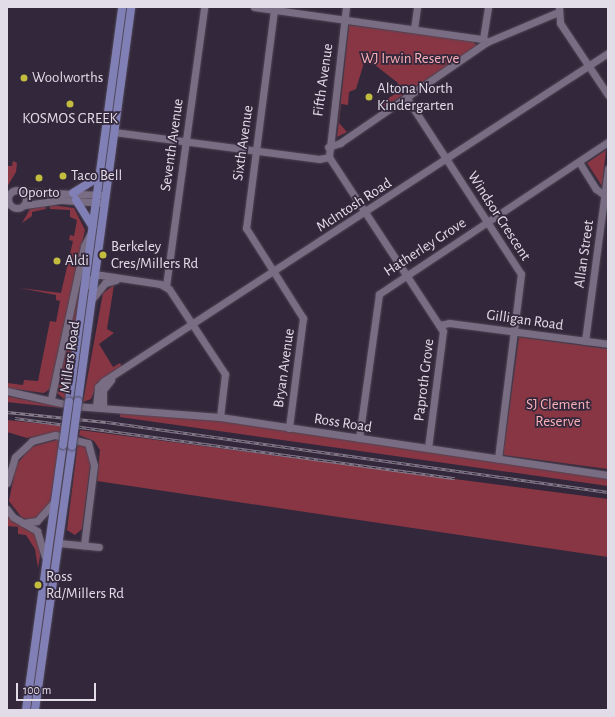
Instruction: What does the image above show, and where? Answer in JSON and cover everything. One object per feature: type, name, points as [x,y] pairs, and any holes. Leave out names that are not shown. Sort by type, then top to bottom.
[{"type":"main road","name":"Millers Road","points":[[35,710],[72,446],[74,402],[91,230],[122,7]]},
{"type":"main road","name":"Millers Road","points":[[26,710],[63,445],[74,402],[92,300],[131,7]]},
{"type":"main road","points":[[91,230],[75,197],[99,177]]},
{"type":"street","name":"Seventh Avenue","points":[[166,286],[204,7]]},
{"type":"street","points":[[254,7],[414,29],[485,41]]},
{"type":"street","name":"Fifth Avenue","points":[[329,157],[328,147],[346,7]]},
{"type":"street","points":[[414,29],[417,7]]},
{"type":"street","points":[[485,41],[488,7]]},
{"type":"street","name":"Sixth Avenue","points":[[272,9],[246,228],[274,273]]},
{"type":"street","points":[[328,147],[340,143],[485,41],[558,9],[560,23],[608,95]]},
{"type":"street","name":"McIntosh Road","points":[[100,407],[103,390],[114,377],[608,53]]},
{"type":"street","name":"Windsor Crescent","points":[[406,97],[522,274],[498,458]]},
{"type":"street","points":[[114,132],[319,159],[329,157]]},
{"type":"street","name":"Hatherley Grove","points":[[359,438],[378,297],[406,275],[608,142]]},
{"type":"street","name":"Paproth Grove","points":[[329,157],[439,325],[443,339],[428,448]]},
{"type":"street","points":[[579,162],[606,197]]},
{"type":"street","name":"Allan Street","points":[[585,341],[606,197],[608,169]]},
{"type":"street","points":[[75,197],[24,205],[18,208],[9,206],[8,194],[17,190],[23,192],[105,199]]},
{"type":"street","points":[[23,192],[24,205]]},
{"type":"street","name":"Millers Road","points":[[51,399],[84,246],[91,230]]},
{"type":"street","name":"Bryan Avenue","points":[[274,273],[303,318],[289,428]]},
{"type":"street","points":[[85,287],[95,275],[166,286],[225,374],[220,417]]},
{"type":"street","points":[[92,300],[105,283],[126,280]]},
{"type":"street","name":"Gilligan Road","points":[[439,325],[449,323],[608,344]]},
{"type":"street","name":"Ross Road","points":[[7,391],[100,407],[220,417],[608,475]]},
{"type":"street","points":[[7,484],[15,457],[32,441],[55,435],[88,443],[94,465],[84,545]]},
{"type":"street","points":[[23,523],[44,517],[56,501]]},
{"type":"street","points":[[7,509],[41,538],[46,564]]},
{"type":"street","points":[[59,543],[99,547]]},
{"type":"green space","name":"WJ Irwin Reserve","points":[[349,25],[473,41],[477,46],[385,107],[381,103],[398,92],[398,83],[375,65],[364,63],[356,89],[349,92],[348,105],[341,104],[339,123],[347,132],[337,137]]},
{"type":"green space","points":[[606,150],[602,186],[587,163]]},
{"type":"green space","points":[[13,161],[17,163],[16,172],[7,187],[7,166],[12,166]]},
{"type":"green space","points":[[50,205],[74,208],[85,230],[50,389],[44,393],[7,388],[7,383],[23,385],[24,380],[38,381],[50,321],[56,322],[60,301],[56,300],[56,295],[20,288],[61,293],[73,241],[69,240],[70,235],[74,236],[77,220],[70,217],[70,210],[50,209]]},
{"type":"green space","points":[[45,206],[46,209],[32,212],[32,216],[22,223],[30,209]]},
{"type":"green space","points":[[81,270],[83,270],[65,400],[57,393]]},
{"type":"green space","points":[[114,285],[107,329],[114,333],[99,344],[113,367],[120,363],[122,367],[98,382],[91,399],[83,402],[103,293]]},
{"type":"green space","name":"SJ Clement Reserve","points":[[519,337],[608,349],[608,469],[503,455]]},
{"type":"green space","points":[[7,396],[61,407],[62,408],[7,402]]},
{"type":"green space","points":[[120,413],[199,418],[608,478],[608,486],[120,417]]},
{"type":"green space","points":[[7,420],[62,426],[61,432],[27,438],[7,432]]},
{"type":"green space","points":[[80,430],[608,499],[608,557],[97,481],[100,450],[94,441],[79,435]]},
{"type":"green space","points":[[60,439],[50,505],[44,514],[31,520],[22,518],[9,501],[16,465],[31,447]]},
{"type":"green space","points":[[67,440],[33,710],[30,710],[36,668]]},
{"type":"green space","points":[[78,442],[86,446],[91,460],[82,529],[75,535],[67,530]]},
{"type":"green space","points":[[7,514],[35,533],[41,550],[38,568],[35,549],[26,535],[18,534],[18,527],[7,526]]},
{"type":"railway","points":[[7,412],[107,422],[608,492]]},
{"type":"railway","points":[[15,418],[455,478]]},
{"type":"place","name":"Woolworths","points":[[24,78]]},
{"type":"place","name":"Altona North Kindergarten","points":[[369,97]]},
{"type":"place","name":"KOSMOS GREEK","points":[[70,104]]},
{"type":"place","name":"Taco Bell","points":[[63,176]]},
{"type":"place","name":"Oporto","points":[[39,178]]},
{"type":"place","name":"Berkeley Cres/Millers Rd","points":[[103,255]]},
{"type":"place","name":"Aldi","points":[[57,261]]},
{"type":"place","name":"Ross Rd/Millers Rd","points":[[38,585]]}]
